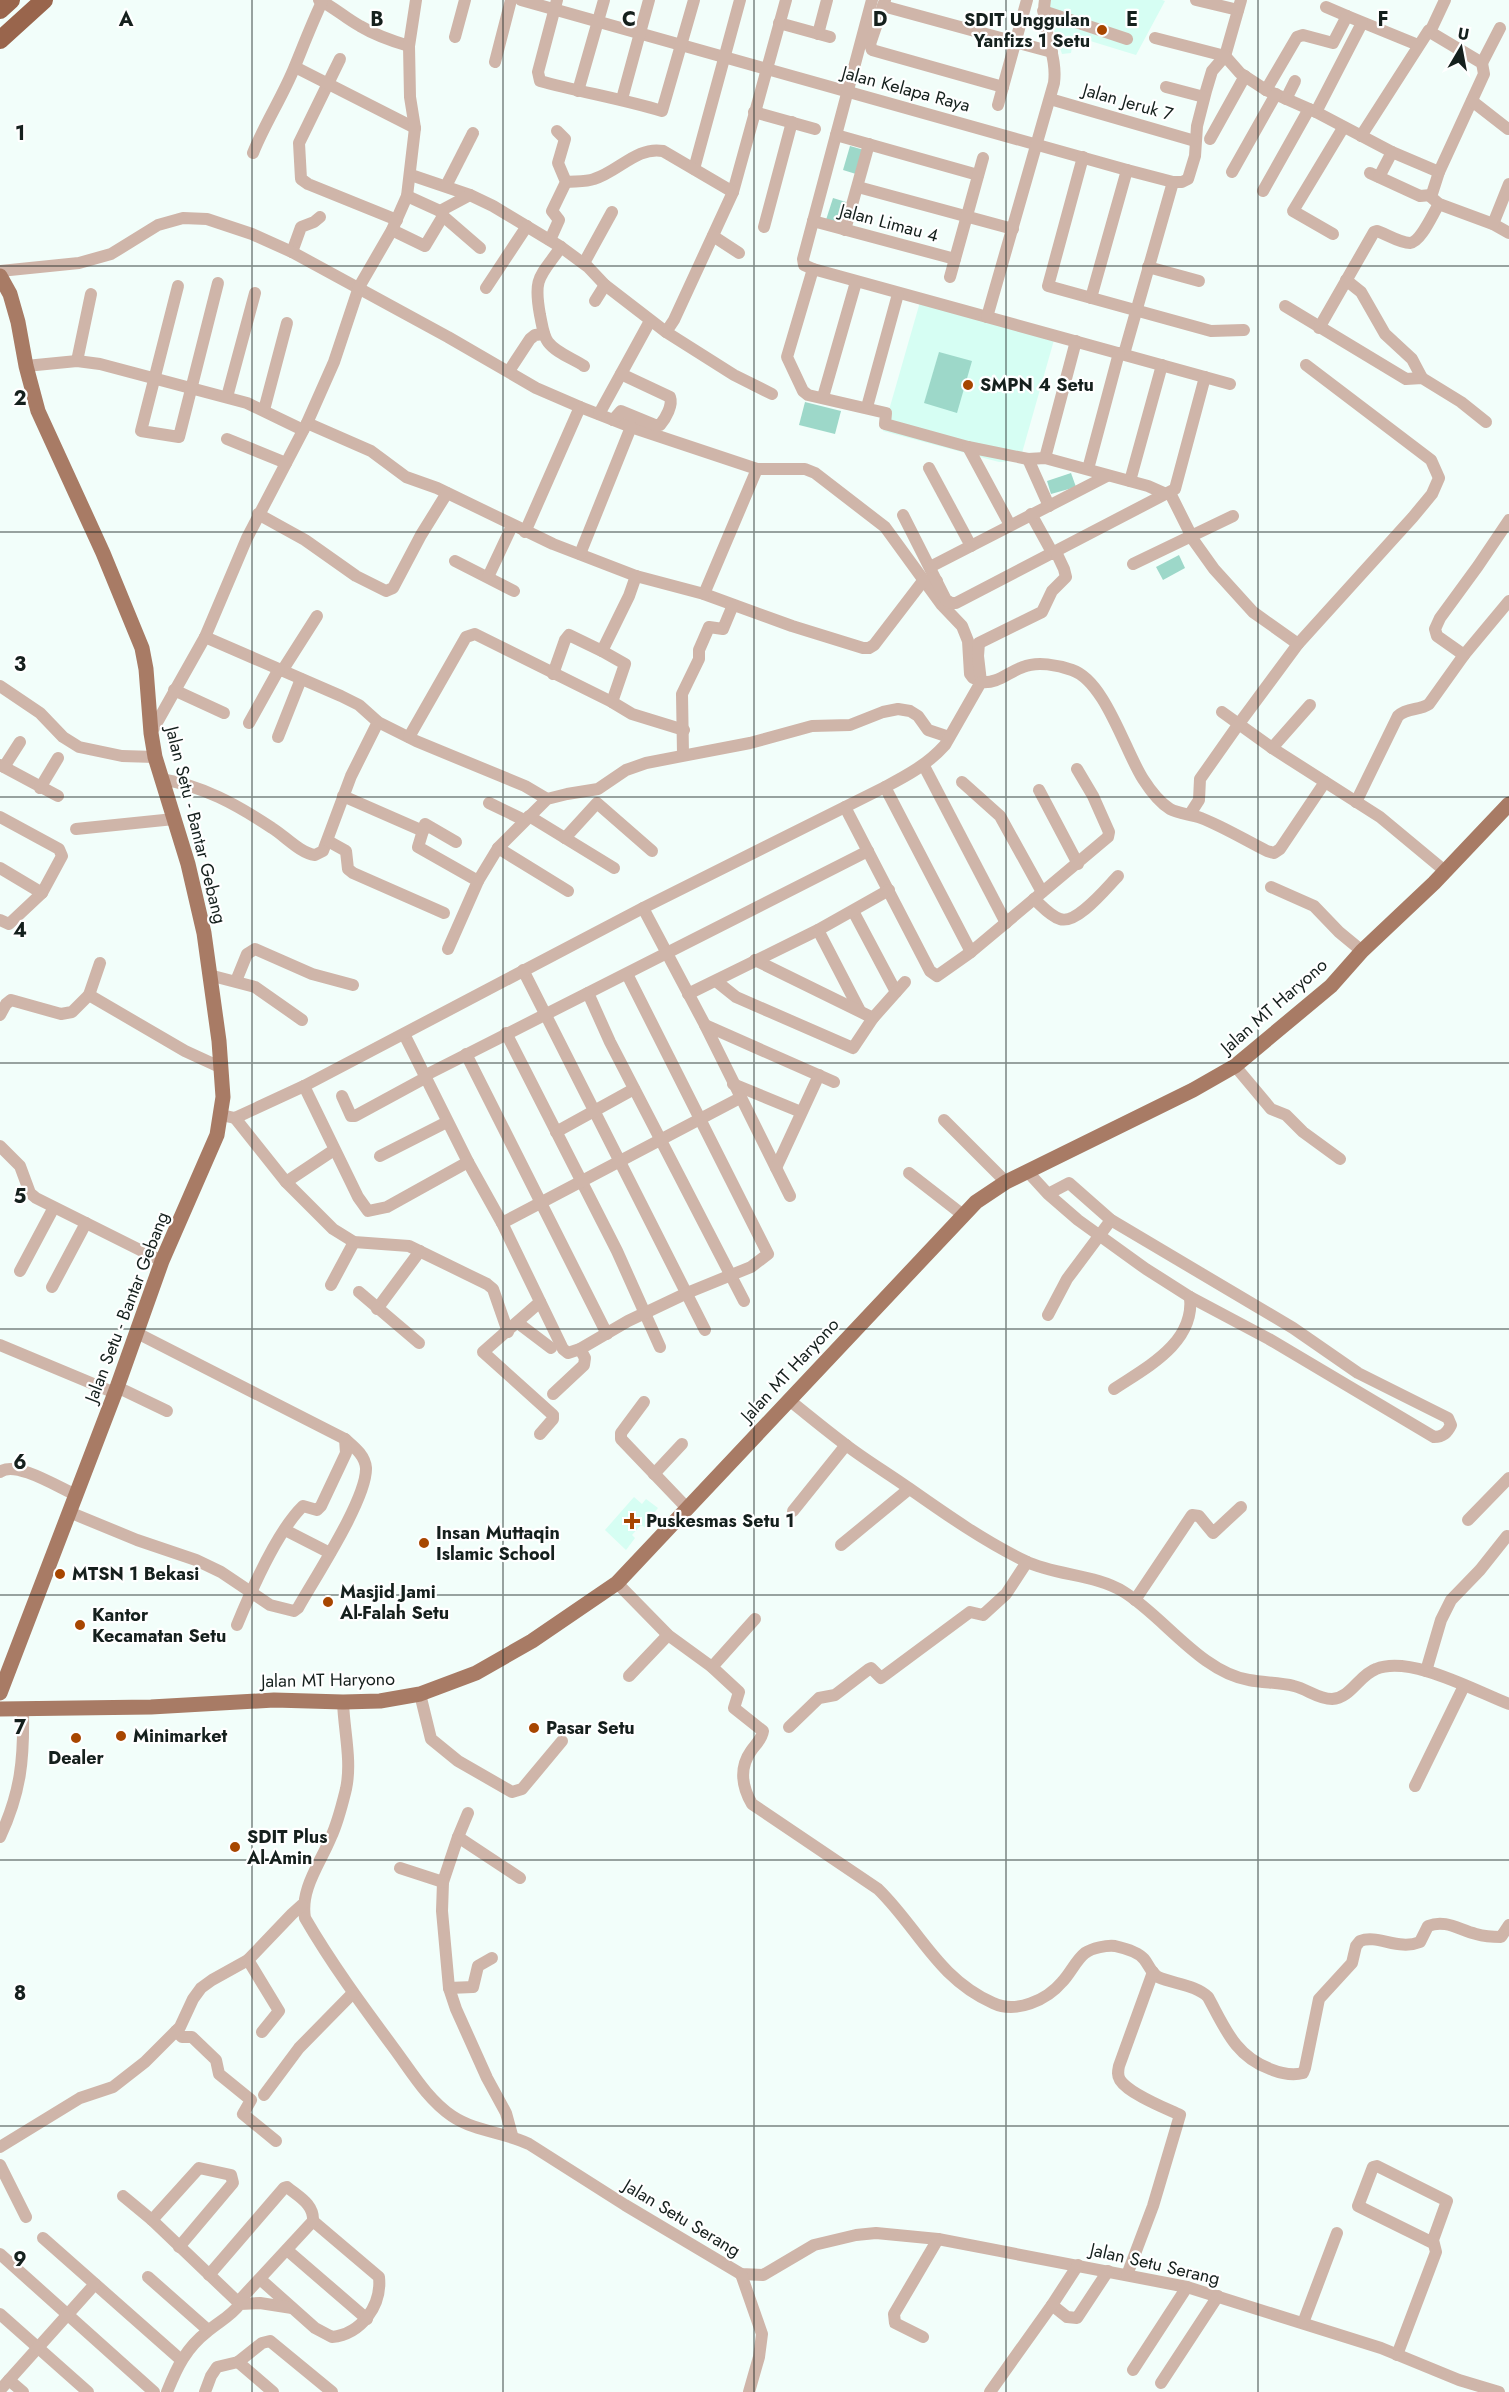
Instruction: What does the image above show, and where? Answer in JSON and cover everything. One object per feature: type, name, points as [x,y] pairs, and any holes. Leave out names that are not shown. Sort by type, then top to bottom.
[{"type":"highway","points":[[0,10],[10,0]]},
{"type":"highway","points":[[0,40],[44,0]]},
{"type":"main road","name":"Jalan Setu - Bantar Gebang","points":[[0,274],[10,294],[18,322],[26,366],[38,411],[81,508],[104,553],[142,648],[147,669],[151,733],[155,757],[197,898],[228,1116],[217,1135],[162,1261],[116,1390],[0,1693]]},
{"type":"main road","name":"Jalan MT Haryono","points":[[0,1709],[151,1707],[274,1700],[343,1702],[389,1700],[420,1694],[454,1682],[505,1658],[617,1583],[963,1215],[990,1191],[1193,1090],[1236,1066],[1331,986],[1362,951],[1445,872],[1509,804]]},
{"type":"street","points":[[151,733],[205,637],[258,514],[305,426],[334,362],[359,287],[394,225],[407,196],[415,128],[410,96],[409,46],[416,0]]},
{"type":"street","points":[[455,37],[465,0]]},
{"type":"street","points":[[495,62],[511,0]]},
{"type":"street","name":"Jalan Kelapa Raya","points":[[521,0],[555,5],[598,22],[639,34],[724,55],[847,92],[1173,182]]},
{"type":"street","points":[[578,91],[604,0]]},
{"type":"street","points":[[622,99],[649,0]]},
{"type":"street","points":[[555,5],[538,79],[662,111],[694,0]]},
{"type":"street","points":[[694,170],[740,0]]},
{"type":"street","points":[[666,332],[674,320],[733,192],[786,0]]},
{"type":"street","points":[[779,23],[824,36],[827,0]]},
{"type":"street","points":[[998,105],[1026,0]]},
{"type":"street","points":[[1088,470],[1173,182],[1188,179],[1195,156],[1204,97],[1212,71],[1227,59],[1239,5],[1196,0]]},
{"type":"street","points":[[1361,136],[1429,30],[1444,0]]},
{"type":"street","points":[[253,153],[265,124],[295,67],[321,1],[339,10],[359,26],[409,46]]},
{"type":"street","points":[[880,2],[1052,52]]},
{"type":"street","points":[[880,2],[870,44],[872,50],[1003,87]]},
{"type":"street","points":[[880,2],[847,92],[802,261],[804,265],[898,294],[1230,384]]},
{"type":"street","points":[[987,317],[1055,75],[1052,52],[1045,32],[1044,5],[1127,39]]},
{"type":"street","points":[[1326,7],[1418,45]]},
{"type":"street","points":[[1232,172],[1276,94],[1297,37],[1304,35],[1333,43],[1347,16]]},
{"type":"street","points":[[1263,191],[1313,111],[1362,23]]},
{"type":"street","points":[[295,26],[307,34]]},
{"type":"street","points":[[1319,328],[1374,232],[1377,231],[1407,243],[1414,242],[1420,237],[1435,200],[1439,172],[1483,77],[1482,63],[1500,28]]},
{"type":"street","points":[[1429,30],[1482,63]]},
{"type":"street","points":[[1155,38],[1227,59],[1243,74],[1276,94],[1392,152],[1439,172]]},
{"type":"street","points":[[340,59],[299,143],[301,179],[394,225],[424,246],[442,214],[470,195]]},
{"type":"street","points":[[295,67],[415,128]]},
{"type":"street","points":[[1210,139],[1243,74]]},
{"type":"street","points":[[1276,94],[1295,81]]},
{"type":"street","points":[[1166,87],[1204,97]]},
{"type":"street","name":"Jalan Jeruk 7","points":[[1050,99],[1196,141]]},
{"type":"street","points":[[1472,102],[1508,129]]},
{"type":"street","points":[[754,112],[815,129]]},
{"type":"street","points":[[764,227],[792,122]]},
{"type":"street","points":[[1333,234],[1293,212],[1343,128]]},
{"type":"street","points":[[550,240],[559,220],[552,211],[566,182],[558,163],[565,139],[557,131]]},
{"type":"street","points":[[446,186],[472,133]]},
{"type":"street","points":[[836,135],[978,175]]},
{"type":"street","points":[[845,230],[869,144]]},
{"type":"street","points":[[566,182],[594,179],[643,152],[654,149],[663,151],[733,192]]},
{"type":"street","points":[[1392,152],[1375,175],[1420,196],[1493,224],[1509,233]]},
{"type":"street","points":[[1083,157],[1048,284],[1051,288],[1211,331],[1244,330]]},
{"type":"street","points":[[950,277],[983,158]]},
{"type":"street","points":[[1091,298],[1127,170]]},
{"type":"street","points":[[411,175],[470,195],[550,240],[584,263],[605,285],[650,321],[734,375],[772,394]]},
{"type":"street","points":[[1493,224],[1509,184]]},
{"type":"street","points":[[858,187],[1013,230]]},
{"type":"street","points":[[407,196],[442,214],[480,248]]},
{"type":"street","points":[[584,263],[612,212]]},
{"type":"street","points":[[0,274],[79,264],[97,259],[111,254],[158,225],[196,217],[226,224],[292,252],[359,287],[536,388],[580,407],[631,427],[757,469],[805,469],[824,478],[885,527],[923,581],[966,633],[970,674],[973,678],[993,682],[1032,664],[1069,669],[1083,675],[1094,687],[1108,710],[1142,778],[1150,790],[1172,810],[1190,814],[1267,850],[1277,852],[1325,782]]},
{"type":"street","points":[[292,252],[301,227],[320,217]]},
{"type":"street","name":"Jalan Limau 4","points":[[813,221],[955,259]]},
{"type":"street","points":[[486,288],[526,226]]},
{"type":"street","points":[[713,236],[739,253]]},
{"type":"street","points":[[561,247],[538,280],[536,288],[544,334],[553,346],[584,366]]},
{"type":"street","points":[[1148,267],[1199,281]]},
{"type":"street","points":[[813,269],[787,357],[803,392],[886,413],[885,424],[968,447],[1028,459],[1045,458],[1168,493],[1214,570],[1246,606],[1298,644]]},
{"type":"street","points":[[1346,280],[1361,292],[1385,334],[1412,359],[1422,378],[1461,402],[1486,422]]},
{"type":"street","points":[[823,397],[856,282]]},
{"type":"street","points":[[178,286],[141,432],[180,437],[190,388],[218,283]]},
{"type":"street","points":[[595,301],[605,285]]},
{"type":"street","points":[[228,397],[255,293]]},
{"type":"street","points":[[77,361],[91,294]]},
{"type":"street","points":[[867,407],[898,294]]},
{"type":"street","points":[[1285,306],[1406,379],[1422,378]]},
{"type":"street","points":[[599,414],[650,321]]},
{"type":"street","points":[[264,410],[287,323]]},
{"type":"street","points":[[508,371],[530,339],[535,335],[544,334]]},
{"type":"street","points":[[1045,458],[1076,342]]},
{"type":"street","points":[[26,366],[77,361],[100,364],[228,397],[371,452],[406,477],[447,493],[525,532],[636,576],[704,594],[836,640],[869,648],[874,645],[923,581],[937,580]]},
{"type":"street","points":[[1130,481],[1162,365]]},
{"type":"street","points":[[1190,814],[1199,800],[1200,779],[1298,644],[1413,517],[1432,494],[1439,478],[1431,460],[1306,365]]},
{"type":"street","points":[[613,420],[621,411],[660,425],[665,419],[671,402],[670,397],[621,374]]},
{"type":"street","points":[[903,515],[946,600],[956,603],[1176,488],[1205,377]]},
{"type":"street","points":[[525,532],[580,407]]},
{"type":"street","points":[[580,554],[631,427]]},
{"type":"street","points":[[227,439],[286,463]]},
{"type":"street","points":[[968,447],[1010,525]]},
{"type":"street","points":[[1028,459],[1049,506]]},
{"type":"street","points":[[929,468],[971,546]]},
{"type":"street","points":[[704,594],[757,469]]},
{"type":"street","points":[[930,567],[1107,476]]},
{"type":"street","points":[[258,514],[306,540],[357,576],[386,591],[393,588],[421,535],[447,493]]},
{"type":"street","points":[[508,1332],[493,1289],[404,1244],[354,1242],[322,1220],[228,1116],[303,1086],[643,908],[885,788],[924,766],[937,754],[943,735],[981,680],[978,644],[1042,612],[1052,591],[1066,577],[1064,569],[1032,514]]},
{"type":"street","points":[[1133,564],[1233,516]]},
{"type":"street","points":[[1464,655],[1437,636],[1435,629],[1440,618],[1509,520]]},
{"type":"street","points":[[488,577],[512,526]]},
{"type":"street","points":[[455,561],[514,591]]},
{"type":"street","points":[[602,651],[629,596],[636,576]]},
{"type":"street","points":[[1356,802],[1398,716],[1404,710],[1424,708],[1429,704],[1464,655],[1509,601]]},
{"type":"street","points":[[683,754],[682,699],[684,688],[699,659],[699,650],[709,627],[723,629],[733,604]]},
{"type":"street","points":[[249,723],[317,616]]},
{"type":"street","points":[[409,737],[469,635],[475,634],[632,714],[684,730]]},
{"type":"street","points":[[553,674],[565,640],[569,635],[625,664],[612,702]]},
{"type":"street","points":[[205,637],[359,705],[378,722],[525,786],[547,799]]},
{"type":"street","points":[[278,737],[302,679]]},
{"type":"street","points":[[0,686],[40,712],[63,737],[79,747],[122,756],[155,757]]},
{"type":"street","points":[[174,690],[224,713]]},
{"type":"street","points":[[1272,748],[1310,705]]},
{"type":"street","points":[[448,950],[478,881],[498,848],[547,799],[598,789],[638,765],[683,754],[750,743],[812,726],[850,726],[883,712],[898,709],[915,714],[926,728],[943,735]]},
{"type":"street","points":[[1222,712],[1272,748],[1401,833],[1445,872]]},
{"type":"street","points":[[161,779],[217,794],[315,855],[323,851],[328,841],[351,776],[378,722]]},
{"type":"street","points":[[20,742],[2,766],[58,796]]},
{"type":"street","points":[[40,788],[58,758]]},
{"type":"street","points":[[924,766],[1006,923]]},
{"type":"street","points":[[845,807],[933,975],[939,976],[972,952],[1078,864],[1109,834],[1093,796],[1077,769]]},
{"type":"street","points":[[962,782],[1000,816],[1038,896],[1057,918],[1069,919],[1083,912],[1118,876]]},
{"type":"street","points":[[885,788],[972,952]]},
{"type":"street","points":[[1039,790],[1078,864]]},
{"type":"street","points":[[343,796],[423,831]]},
{"type":"street","points":[[489,803],[527,818],[614,868]]},
{"type":"street","points":[[565,838],[597,803],[652,851]]},
{"type":"street","points":[[0,817],[61,851],[62,856],[42,893],[9,924],[0,920]]},
{"type":"street","points":[[76,829],[174,819]]},
{"type":"street","points":[[456,842],[425,824],[419,849],[478,881]]},
{"type":"street","points":[[328,841],[346,851],[348,869],[352,873],[444,913]]},
{"type":"street","points":[[498,848],[568,891]]},
{"type":"street","points":[[342,1096],[351,1116],[355,1116],[506,1033],[627,974],[868,850]]},
{"type":"street","points":[[0,868],[42,893]]},
{"type":"street","points":[[1271,888],[1314,906],[1339,932],[1362,951]]},
{"type":"street","points":[[688,994],[818,930],[889,890]]},
{"type":"street","points":[[643,908],[705,1025],[790,1196]]},
{"type":"street","points":[[853,911],[896,992]]},
{"type":"street","points":[[818,930],[860,1011]]},
{"type":"street","points":[[236,981],[247,954],[255,950],[312,974],[353,985]]},
{"type":"street","points":[[755,960],[873,1018]]},
{"type":"street","points":[[0,1015],[11,1000],[61,1014],[69,1014],[89,995],[100,963]]},
{"type":"street","points":[[523,970],[705,1330]]},
{"type":"street","points":[[404,1034],[447,1122],[502,1223],[565,1352],[580,1349],[645,1313],[751,1267],[766,1258],[768,1253],[627,974]]},
{"type":"street","points":[[209,975],[255,987],[302,1020]]},
{"type":"street","points":[[716,981],[736,997],[850,1048],[856,1045],[873,1018],[905,982]]},
{"type":"street","points":[[588,993],[634,1089],[744,1301]]},
{"type":"street","points":[[89,995],[186,1052],[222,1068]]},
{"type":"street","points":[[705,1025],[834,1082]]},
{"type":"street","points":[[506,1033],[582,1181],[660,1347]]},
{"type":"street","points":[[466,1054],[607,1334]]},
{"type":"street","points":[[1236,1066],[1271,1108],[1286,1114],[1303,1132],[1340,1159]]},
{"type":"street","points":[[776,1168],[819,1075]]},
{"type":"street","points":[[733,1084],[801,1112]]},
{"type":"street","points":[[303,1086],[362,1205],[368,1211],[387,1207],[468,1162]]},
{"type":"street","points":[[556,1132],[634,1089]]},
{"type":"street","points":[[502,1223],[740,1098]]},
{"type":"street","points":[[944,1120],[1006,1182]]},
{"type":"street","points":[[380,1156],[447,1122]]},
{"type":"street","points":[[0,1146],[20,1166],[30,1193],[53,1209],[162,1261]]},
{"type":"street","points":[[286,1182],[334,1150]]},
{"type":"street","points":[[1026,1172],[1048,1194],[1098,1235],[1190,1297],[1269,1339],[1434,1437],[1442,1436],[1448,1431],[1451,1425],[1448,1418],[1358,1372],[1293,1328],[1110,1220],[1068,1183],[1048,1194]]},
{"type":"street","points":[[909,1173],[963,1215]]},
{"type":"street","points":[[20,1271],[53,1209]]},
{"type":"street","points":[[1048,1315],[1067,1279],[1110,1220]]},
{"type":"street","points":[[52,1287],[86,1223]]},
{"type":"street","points":[[331,1285],[354,1242]]},
{"type":"street","points":[[377,1310],[420,1251]]},
{"type":"street","points":[[359,1292],[377,1310],[419,1344]]},
{"type":"street","points":[[1114,1389],[1172,1346],[1190,1318],[1190,1297]]},
{"type":"street","points":[[540,1302],[483,1352],[553,1415],[553,1419],[540,1434]]},
{"type":"street","points":[[518,1323],[551,1348]]},
{"type":"street","points":[[1269,1339],[1293,1328]]},
{"type":"street","points":[[69,1512],[137,1540],[196,1560],[251,1590],[270,1605],[285,1610],[297,1610],[349,1517],[363,1482],[366,1468],[358,1450],[345,1439],[137,1333]]},
{"type":"street","points":[[0,1345],[167,1411]]},
{"type":"street","points":[[553,1394],[584,1365],[585,1358],[580,1349]]},
{"type":"street","points":[[789,1400],[846,1445],[967,1529],[1027,1562],[1062,1574],[1111,1585],[1135,1600],[1201,1655],[1234,1676],[1295,1686],[1320,1697],[1331,1699],[1346,1694],[1367,1674],[1384,1666],[1426,1671],[1509,1704]]},
{"type":"street","points":[[644,1402],[620,1436],[686,1507]]},
{"type":"street","points":[[237,1625],[251,1590],[285,1530],[303,1506],[317,1510],[320,1508],[342,1462],[345,1453],[345,1439]]},
{"type":"street","points":[[654,1474],[682,1444]]},
{"type":"street","points":[[793,1511],[846,1445]]},
{"type":"street","points":[[0,1472],[7,1468],[21,1469],[76,1495]]},
{"type":"street","points":[[1468,1520],[1509,1478]]},
{"type":"street","points":[[841,1545],[909,1489]]},
{"type":"street","points":[[1135,1600],[1192,1515],[1199,1516],[1213,1533],[1240,1507]]},
{"type":"street","points":[[285,1530],[330,1553]]},
{"type":"street","points":[[1426,1671],[1441,1620],[1451,1600],[1480,1570],[1507,1536]]},
{"type":"street","points":[[789,1726],[819,1698],[835,1695],[869,1669],[871,1668],[881,1678],[970,1612],[983,1615],[1006,1594],[1027,1562]]},
{"type":"street","points":[[617,1583],[668,1635],[712,1667],[739,1692],[734,1704],[735,1710],[763,1731],[742,1772],[744,1785],[752,1804],[862,1876],[878,1889],[895,1907],[942,1968],[967,1988],[993,2004],[1021,2006],[1053,1992],[1084,1954],[1102,1947],[1114,1946],[1143,1958],[1157,1976],[1191,1989],[1201,1990],[1208,1997],[1237,2046],[1247,2058],[1275,2072],[1298,2074],[1303,2073],[1305,2068],[1319,1999],[1352,1963],[1360,1941],[1369,1940],[1410,1946],[1420,1942],[1428,1926],[1442,1924],[1450,1924],[1474,1934],[1501,1937],[1509,1925]]},
{"type":"street","points":[[712,1667],[755,1619]]},
{"type":"street","points":[[629,1676],[668,1635]]},
{"type":"street","points":[[1415,1786],[1464,1686]]},
{"type":"street","points":[[420,1694],[431,1739],[458,1761],[512,1792],[522,1789],[562,1741]]},
{"type":"street","points":[[0,2147],[80,2098],[113,2087],[145,2062],[183,2023],[193,1999],[201,1988],[248,1960],[302,1905],[329,1833],[340,1811],[349,1772],[343,1702]]},
{"type":"street","points":[[0,1837],[9,1817],[21,1777],[24,1741],[22,1710]]},
{"type":"street","points":[[468,1813],[443,1882],[442,1911],[449,1988],[487,2078],[506,2113],[512,2136]]},
{"type":"street","points":[[458,1837],[520,1878]]},
{"type":"street","points":[[400,1868],[443,1882]]},
{"type":"street","name":"Jalan Setu Serang","points":[[302,1905],[304,1918],[353,1993],[428,2094],[450,2115],[485,2132],[512,2136],[541,2151],[625,2205],[741,2274],[763,2275],[813,2245],[856,2235],[876,2233],[938,2239],[1188,2287],[1303,2323],[1397,2355],[1459,2380],[1499,2392]]},
{"type":"street","points":[[449,1988],[473,1987],[478,1966],[492,1958]]},
{"type":"street","points":[[248,1960],[279,2011],[262,2032]]},
{"type":"street","points":[[1127,2275],[1153,2206],[1180,2115],[1131,2089],[1118,2077],[1119,2066],[1153,1972]]},
{"type":"street","points":[[264,2095],[298,2048],[353,1993]]},
{"type":"street","points":[[176,2031],[182,2037],[192,2037],[216,2060],[219,2074],[251,2100],[243,2114],[276,2141]]},
{"type":"street","points":[[0,2165],[26,2217]]},
{"type":"street","points":[[1397,2355],[1437,2249],[1433,2243],[1358,2206],[1372,2167],[1377,2166],[1448,2201],[1433,2243]]},
{"type":"street","points":[[152,2220],[199,2168],[231,2175],[232,2183],[179,2247]]},
{"type":"street","points":[[167,2392],[180,2359],[194,2342],[231,2316],[239,2303],[313,2222],[310,2205],[287,2187],[284,2188],[209,2275]]},
{"type":"street","points":[[123,2196],[152,2220],[239,2303],[260,2303],[293,2308]]},
{"type":"street","points":[[260,2279],[315,2328],[332,2337],[347,2333],[367,2319],[378,2290],[379,2277],[313,2222]]},
{"type":"street","points":[[1303,2323],[1337,2233]]},
{"type":"street","points":[[43,2238],[180,2359]]},
{"type":"street","points":[[923,2337],[895,2323],[894,2314],[938,2239]]},
{"type":"street","points":[[286,2250],[367,2319]]},
{"type":"street","points":[[0,2254],[154,2392]]},
{"type":"street","points":[[990,2392],[1078,2265]]},
{"type":"street","points":[[1052,2305],[1067,2317],[1077,2318],[1108,2271]]},
{"type":"street","points":[[741,2274],[762,2334],[759,2357],[748,2392]]},
{"type":"street","points":[[148,2277],[208,2330]]},
{"type":"street","points":[[0,2390],[95,2284]]},
{"type":"street","points":[[1133,2370],[1188,2287]]},
{"type":"street","points":[[1161,2383],[1218,2296]]},
{"type":"street","points":[[2,2321],[38,2348],[88,2392]]},
{"type":"street","points":[[209,2390],[211,2376],[217,2367],[238,2362],[262,2343],[270,2341],[332,2392]]},
{"type":"street","points":[[238,2362],[273,2392]]},
{"type":"street","points":[[9,2380],[23,2392]]},
{"type":"shaded area","name":"SDIT Unggulan Yanfizs 1 Setu","points":[[1051,0],[1165,1],[1136,55],[1074,36],[1071,53],[1062,54],[1052,24],[1049,7]]},
{"type":"shaded area","points":[[850,146],[864,150],[856,174],[843,170]]},
{"type":"shaded area","points":[[833,198],[846,202],[839,227],[825,223]]},
{"type":"shaded area","name":"SMPN 4 Setu","points":[[920,302],[1054,340],[1020,460],[999,462],[883,431]]},
{"type":"shaded area","points":[[939,352],[972,361],[957,413],[924,403]]},
{"type":"shaded area","points":[[805,402],[841,411],[835,434],[799,425]]},
{"type":"shaded area","points":[[1071,473],[1076,487],[1051,494],[1047,481]]},
{"type":"shaded area","points":[[1179,555],[1185,568],[1163,580],[1156,567]]},
{"type":"shaded area","name":"Puskesmas Setu 1","points":[[634,1497],[642,1504],[646,1499],[658,1508],[653,1514],[656,1517],[646,1528],[641,1525],[632,1535],[635,1538],[626,1550],[605,1530]]},
{"type":"place","name":"SDIT Unggulan Yanfizs 1 Setu","points":[[1102,30]]},
{"type":"place","name":"SMPN 4 Setu","points":[[968,385]]},
{"type":"place","name":"Puskesmas Setu 1","points":[[632,1521]]},
{"type":"place","name":"Insan Muttaqin Islamic School","points":[[424,1543]]},
{"type":"place","name":"MTSN 1 Bekasi","points":[[60,1574]]},
{"type":"place","name":"Masjid Jami Al-Falah Setu","points":[[328,1602]]},
{"type":"place","name":"Kantor Kecamatan Setu","points":[[80,1625]]},
{"type":"place","name":"Pasar Setu","points":[[534,1728]]},
{"type":"place","name":"Minimarket","points":[[121,1736]]},
{"type":"place","name":"Dealer","points":[[76,1738]]},
{"type":"place","name":"SDIT Plus Al-Amin","points":[[235,1847]]}]
